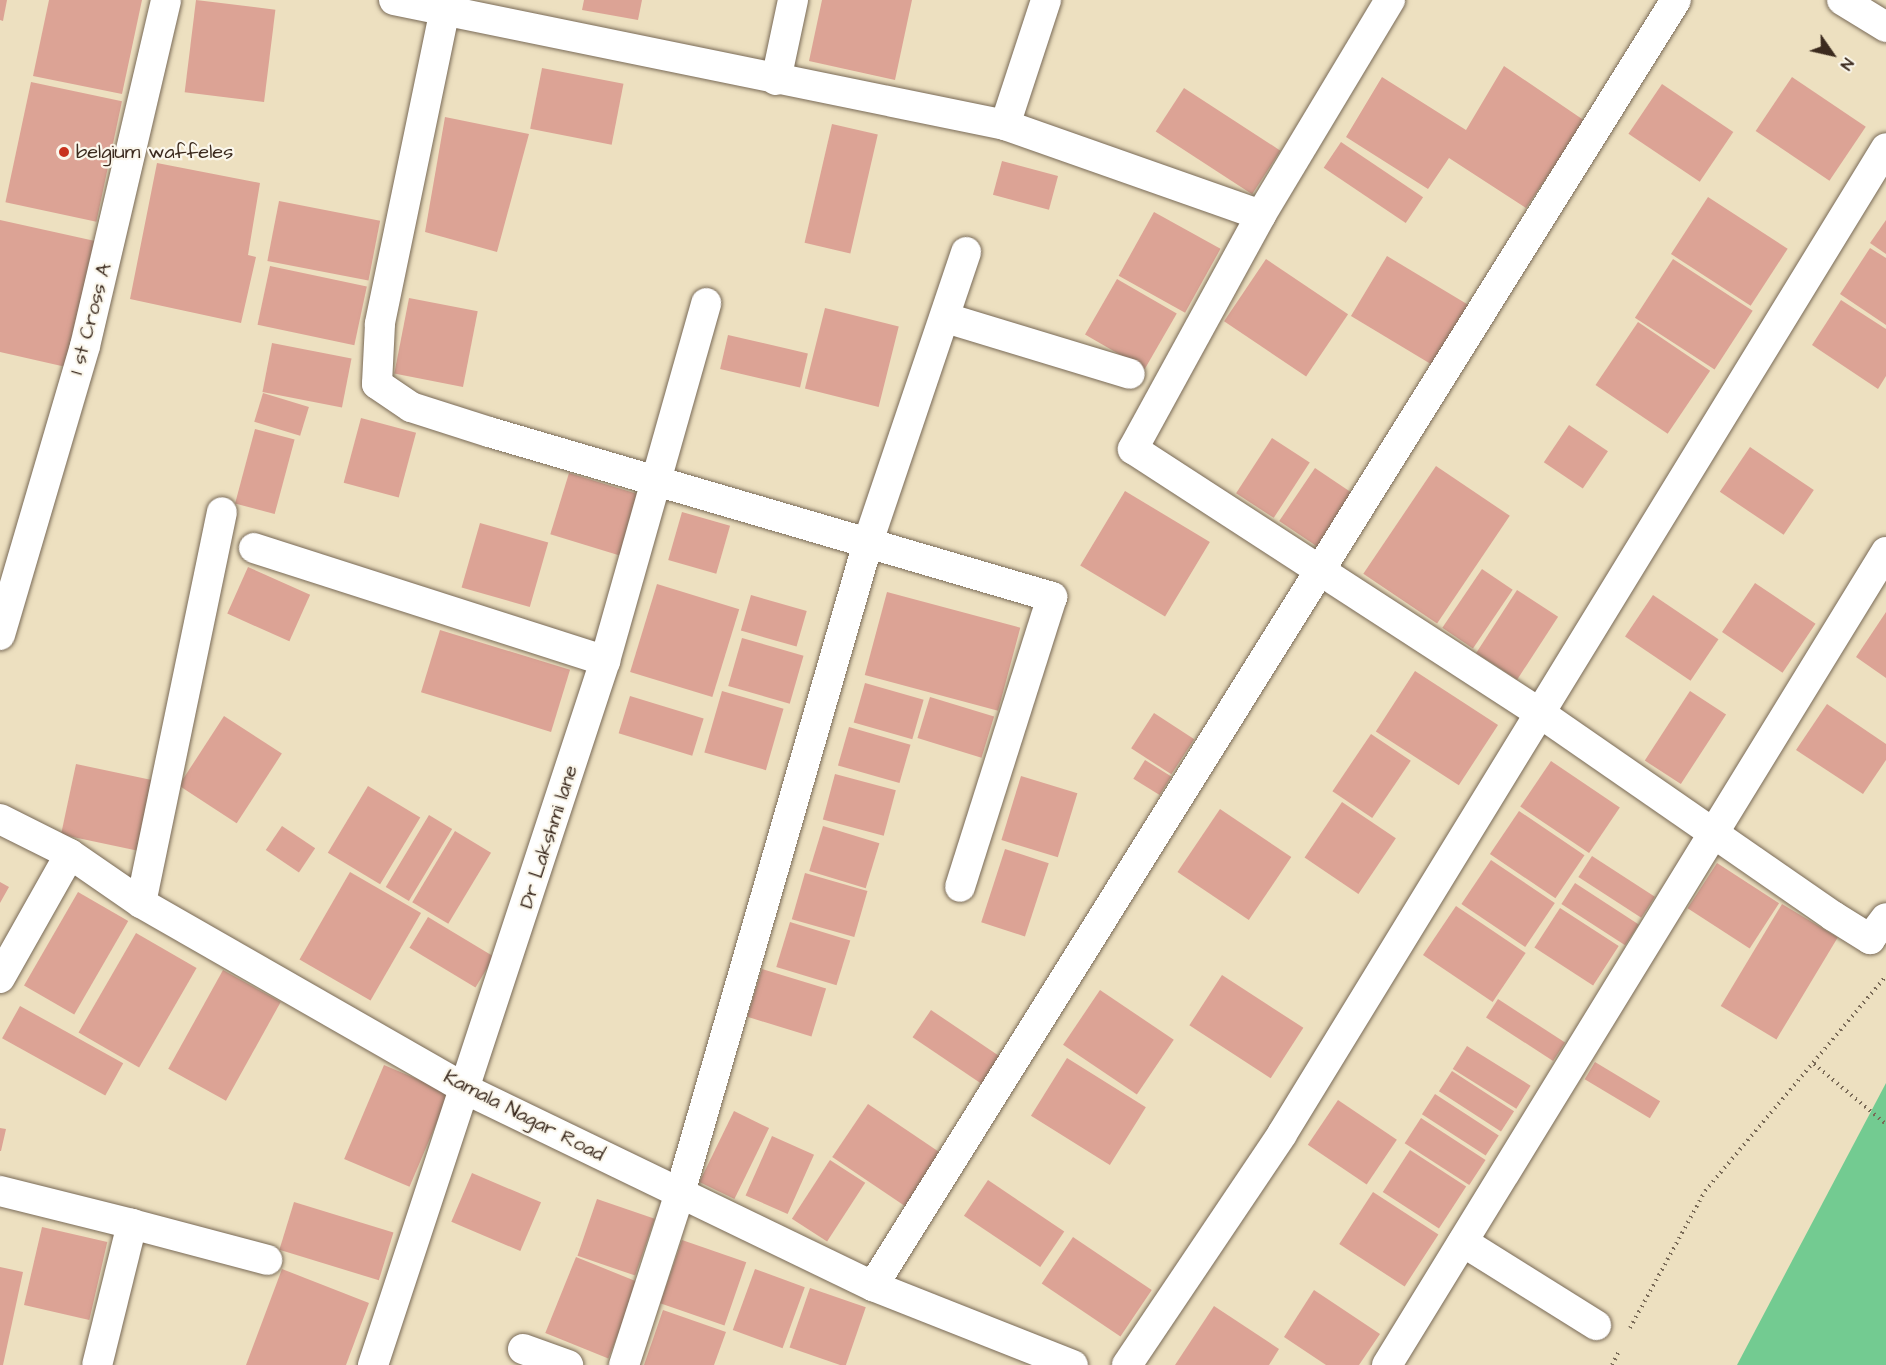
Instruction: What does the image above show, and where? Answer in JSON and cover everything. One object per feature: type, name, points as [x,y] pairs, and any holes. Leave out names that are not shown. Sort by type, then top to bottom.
[{"type":"street","name":"1 st Cross A","points":[[0,634],[88,335],[166,0]]},
{"type":"street","points":[[394,0],[776,80],[1005,125],[1261,215]]},
{"type":"street","points":[[776,80],[793,0]]},
{"type":"street","points":[[1005,125],[1046,0]]},
{"type":"street","points":[[1390,0],[1261,215],[1133,449],[1537,711],[1712,835],[1870,939],[1886,918]]},
{"type":"street","points":[[873,1286],[1322,572],[1676,0]]},
{"type":"street","points":[[1842,0],[1886,27]]},
{"type":"street","points":[[445,9],[380,324],[377,384],[411,406],[657,484],[869,539],[1052,597],[960,887]]},
{"type":"street","points":[[1127,1365],[1282,1134],[1537,711],[1886,148]]},
{"type":"street","points":[[624,1365],[680,1193],[869,539],[946,318],[966,252]]},
{"type":"street","name":"Dr Lakshmi lane","points":[[373,1365],[467,1090],[605,661],[657,484],[706,303]]},
{"type":"street","points":[[946,318],[1130,374]]},
{"type":"street","points":[[141,903],[222,512]]},
{"type":"street","points":[[254,548],[605,661]]},
{"type":"street","points":[[1387,1365],[1886,552]]},
{"type":"street","name":"Kamala Nagar Road","points":[[0,819],[70,854],[141,903],[467,1090],[1022,1356],[1072,1365]]},
{"type":"street","points":[[0,978],[70,854]]},
{"type":"street","points":[[0,1191],[267,1260]]},
{"type":"street","points":[[97,1365],[132,1224]]},
{"type":"street","points":[[1463,1242],[1596,1324]]},
{"type":"street","points":[[523,1349],[568,1365]]},
{"type":"path","points":[[1628,1334],[1705,1191],[1886,976]]},
{"type":"path","points":[[1814,1064],[1886,1124]]},
{"type":"path","points":[[1612,1365],[1622,1344]]},
{"type":"green space","points":[[1886,1083],[1886,1365],[1737,1365]]},
{"type":"building","points":[[0,0],[7,0],[3,21],[0,20]]},
{"type":"building","points":[[49,0],[142,0],[122,94],[33,76]]},
{"type":"building","points":[[196,0],[275,10],[264,102],[185,92]]},
{"type":"building","points":[[584,0],[642,0],[638,20],[582,10]]},
{"type":"building","points":[[822,0],[912,0],[895,80],[809,61]]},
{"type":"building","points":[[1504,66],[1585,121],[1526,208],[1449,158],[1428,189],[1346,137],[1382,77],[1466,130]]},
{"type":"building","points":[[542,68],[623,84],[612,145],[530,129]]},
{"type":"building","points":[[1792,77],[1866,127],[1829,181],[1756,131]]},
{"type":"building","name":"belgium waffeles","points":[[31,82],[122,101],[96,222],[5,202]]},
{"type":"building","points":[[1662,84],[1733,132],[1700,182],[1628,134]]},
{"type":"building","points":[[1184,88],[1280,151],[1252,194],[1156,132]]},
{"type":"building","points":[[445,117],[529,134],[497,252],[425,232]]},
{"type":"building","points":[[832,124],[878,135],[850,253],[805,243]]},
{"type":"building","points":[[1341,142],[1423,197],[1406,223],[1324,168]]},
{"type":"building","points":[[1002,161],[1058,176],[1049,210],[993,195]]},
{"type":"building","points":[[157,163],[260,183],[248,255],[256,257],[241,323],[130,299]]},
{"type":"building","points":[[1708,197],[1788,249],[1751,306],[1671,254]]},
{"type":"building","points":[[279,201],[380,221],[368,281],[267,261]]},
{"type":"building","points":[[1154,212],[1220,249],[1185,313],[1119,276]]},
{"type":"building","points":[[0,220],[95,241],[66,367],[0,352]]},
{"type":"building","points":[[1886,220],[1886,254],[1870,243]]},
{"type":"building","points":[[1870,248],[1886,258],[1886,325],[1840,294]]},
{"type":"building","points":[[1387,256],[1471,306],[1435,366],[1351,316]]},
{"type":"building","points":[[1266,259],[1348,314],[1306,377],[1224,321]]},
{"type":"building","points":[[1673,259],[1753,311],[1715,369],[1635,318]]},
{"type":"building","points":[[270,266],[367,287],[354,345],[258,325]]},
{"type":"building","points":[[1117,279],[1177,314],[1145,369],[1085,334]]},
{"type":"building","points":[[409,298],[478,311],[463,387],[394,374]]},
{"type":"building","points":[[1841,300],[1886,329],[1886,376],[1878,389],[1812,345]]},
{"type":"building","points":[[825,308],[899,326],[879,407],[805,389]]},
{"type":"building","points":[[1638,322],[1710,371],[1668,434],[1596,385]]},
{"type":"building","points":[[728,335],[808,353],[800,388],[720,369]]},
{"type":"building","points":[[272,343],[352,358],[342,408],[262,392]]},
{"type":"building","points":[[263,393],[309,407],[300,436],[254,422]]},
{"type":"building","points":[[361,418],[416,433],[399,497],[344,483]]},
{"type":"building","points":[[1569,425],[1608,451],[1583,489],[1544,462]]},
{"type":"building","points":[[255,429],[295,440],[275,514],[235,503]]},
{"type":"building","points":[[1272,438],[1310,463],[1274,518],[1236,493]]},
{"type":"building","points":[[1750,447],[1814,490],[1784,535],[1720,492]]},
{"type":"building","points":[[1436,466],[1510,516],[1437,624],[1363,574]]},
{"type":"building","points":[[1315,468],[1354,494],[1318,547],[1279,521]]},
{"type":"building","points":[[569,473],[642,495],[623,556],[550,534]]},
{"type":"building","points":[[1125,491],[1210,542],[1165,617],[1080,566]]},
{"type":"building","points":[[682,512],[730,526],[716,574],[668,560]]},
{"type":"building","points":[[480,523],[548,543],[530,607],[462,587]]},
{"type":"building","points":[[248,567],[310,595],[289,641],[227,614]]},
{"type":"building","points":[[1482,569],[1513,590],[1473,649],[1442,628]]},
{"type":"building","points":[[1755,583],[1816,624],[1783,673],[1722,632]]},
{"type":"building","points":[[657,584],[739,609],[712,697],[630,672]]},
{"type":"building","points":[[1517,590],[1558,617],[1517,680],[1476,653]]},
{"type":"building","points":[[887,592],[1020,628],[998,711],[865,675]]},
{"type":"building","points":[[751,595],[807,611],[797,647],[741,631]]},
{"type":"building","points":[[1653,595],[1718,639],[1691,681],[1625,636]]},
{"type":"building","points":[[1886,612],[1886,678],[1856,657]]},
{"type":"building","points":[[440,630],[570,670],[551,732],[421,692]]},
{"type":"building","points":[[742,638],[804,656],[790,704],[728,686]]},
{"type":"building","points":[[1415,671],[1498,725],[1459,785],[1376,731]]},
{"type":"building","points":[[865,683],[924,700],[912,739],[854,722]]},
{"type":"building","points":[[722,691],[784,709],[766,770],[704,753]]},
{"type":"building","points":[[1690,691],[1726,714],[1681,784],[1645,761]]},
{"type":"building","points":[[630,696],[704,719],[692,756],[619,733]]},
{"type":"building","points":[[930,697],[994,717],[982,758],[917,738]]},
{"type":"building","points":[[1827,704],[1886,744],[1886,760],[1863,794],[1796,750]]},
{"type":"building","points":[[1154,713],[1194,739],[1171,774],[1131,748]]},
{"type":"building","points":[[224,716],[282,754],[237,823],[179,786]]},
{"type":"building","points":[[849,727],[911,745],[899,783],[838,765]]},
{"type":"building","points":[[1371,734],[1411,761],[1372,818],[1332,791]]},
{"type":"building","points":[[1145,760],[1171,776],[1160,795],[1133,779]]},
{"type":"building","points":[[1551,761],[1620,807],[1589,853],[1520,807]]},
{"type":"building","points":[[76,764],[161,782],[146,853],[61,834]]},
{"type":"building","points":[[835,774],[896,790],[884,836],[823,819]]},
{"type":"building","points":[[1021,776],[1077,793],[1058,857],[1001,840]]},
{"type":"building","points":[[368,786],[420,817],[380,884],[328,853]]},
{"type":"building","points":[[1342,802],[1396,838],[1358,894],[1305,858]]},
{"type":"building","points":[[1220,809],[1291,857],[1249,920],[1178,872]]},
{"type":"building","points":[[1519,811],[1584,855],[1555,898],[1490,854]]},
{"type":"building","points":[[429,815],[452,829],[409,901],[386,887]]},
{"type":"building","points":[[282,826],[315,848],[299,872],[266,850]]},
{"type":"building","points":[[823,826],[879,843],[866,888],[809,871]]},
{"type":"building","points":[[455,831],[491,853],[448,924],[412,902]]},
{"type":"building","points":[[1005,849],[1049,863],[1025,936],[981,922]]},
{"type":"building","points":[[1592,856],[1655,897],[1641,918],[1578,877]]},
{"type":"building","points":[[1491,860],[1555,903],[1525,947],[1461,904]]},
{"type":"building","points":[[1717,863],[1779,903],[1750,949],[1688,908]]},
{"type":"building","points":[[350,872],[421,913],[371,1000],[300,959]]},
{"type":"building","points":[[805,873],[867,891],[854,937],[792,919]]},
{"type":"building","points":[[0,882],[9,887],[0,903]]},
{"type":"building","points":[[1575,883],[1639,924],[1625,945],[1561,904]]},
{"type":"building","points":[[78,892],[128,921],[74,1015],[24,986]]},
{"type":"building","points":[[1782,904],[1838,937],[1776,1039],[1721,1006]]},
{"type":"building","points":[[1456,906],[1526,953],[1493,1002],[1423,955]]},
{"type":"building","points":[[1560,908],[1619,946],[1593,986],[1534,947]]},
{"type":"building","points":[[428,917],[494,957],[475,988],[409,948]]},
{"type":"building","points":[[790,922],[850,940],[837,985],[776,967]]},
{"type":"building","points":[[136,933],[197,968],[139,1068],[79,1033]]},
{"type":"building","points":[[762,969],[826,989],[811,1036],[747,1017]]},
{"type":"building","points":[[223,970],[281,1002],[226,1101],[168,1069]]},
{"type":"building","points":[[1222,975],[1303,1028],[1271,1078],[1189,1025]]},
{"type":"building","points":[[1100,990],[1174,1040],[1137,1094],[1063,1045]]},
{"type":"building","points":[[1498,999],[1565,1043],[1553,1061],[1486,1017]]},
{"type":"building","points":[[20,1006],[123,1063],[105,1096],[2,1038]]},
{"type":"building","points":[[931,1010],[1001,1057],[982,1084],[913,1037]]},
{"type":"building","points":[[1467,1046],[1531,1086],[1516,1109],[1453,1069]]},
{"type":"building","points":[[1067,1058],[1146,1107],[1110,1165],[1031,1116]]},
{"type":"building","points":[[1595,1062],[1660,1101],[1650,1118],[1585,1079]]},
{"type":"building","points":[[384,1065],[449,1093],[410,1187],[344,1159]]},
{"type":"building","points":[[1452,1071],[1514,1111],[1501,1131],[1439,1091]]},
{"type":"building","points":[[1435,1094],[1499,1135],[1486,1156],[1422,1114]]},
{"type":"building","points":[[1338,1100],[1397,1140],[1367,1184],[1308,1145]]},
{"type":"building","points":[[868,1104],[942,1154],[906,1207],[832,1157]]},
{"type":"building","points":[[734,1111],[769,1128],[734,1199],[699,1182]]},
{"type":"building","points":[[1421,1118],[1486,1160],[1469,1185],[1405,1143]]},
{"type":"building","points":[[0,1128],[6,1129],[1,1151],[0,1151]]},
{"type":"building","points":[[772,1136],[814,1155],[788,1214],[746,1195]]},
{"type":"building","points":[[1410,1150],[1466,1186],[1439,1228],[1383,1192]]},
{"type":"building","points":[[830,1160],[865,1183],[827,1242],[792,1219]]},
{"type":"building","points":[[472,1173],[541,1202],[520,1251],[451,1222]]},
{"type":"building","points":[[988,1180],[1064,1231],[1040,1267],[964,1216]]},
{"type":"building","points":[[1373,1192],[1438,1234],[1405,1286],[1339,1244]]},
{"type":"building","points":[[597,1199],[655,1219],[635,1276],[577,1256]]},
{"type":"building","points":[[294,1202],[393,1232],[379,1280],[279,1250]]},
{"type":"building","points":[[42,1227],[107,1242],[89,1320],[24,1305]]},
{"type":"building","points":[[1073,1237],[1152,1290],[1120,1337],[1042,1283]]},
{"type":"building","points":[[682,1240],[746,1262],[724,1325],[660,1303]]},
{"type":"building","points":[[576,1257],[639,1282],[608,1359],[545,1333]]},
{"type":"building","points":[[0,1267],[23,1272],[3,1365],[0,1365]]},
{"type":"building","points":[[282,1269],[369,1303],[346,1365],[246,1365]]},
{"type":"building","points":[[755,1269],[805,1287],[783,1348],[733,1330]]},
{"type":"building","points":[[810,1288],[866,1307],[846,1365],[789,1348]]},
{"type":"building","points":[[1314,1290],[1380,1334],[1359,1365],[1326,1365],[1284,1337]]},
{"type":"building","points":[[1214,1306],[1279,1349],[1269,1365],[1175,1365]]},
{"type":"building","points":[[663,1310],[726,1332],[714,1365],[644,1365]]},
{"type":"place","name":"belgium waffeles","points":[[64,152]]}]
